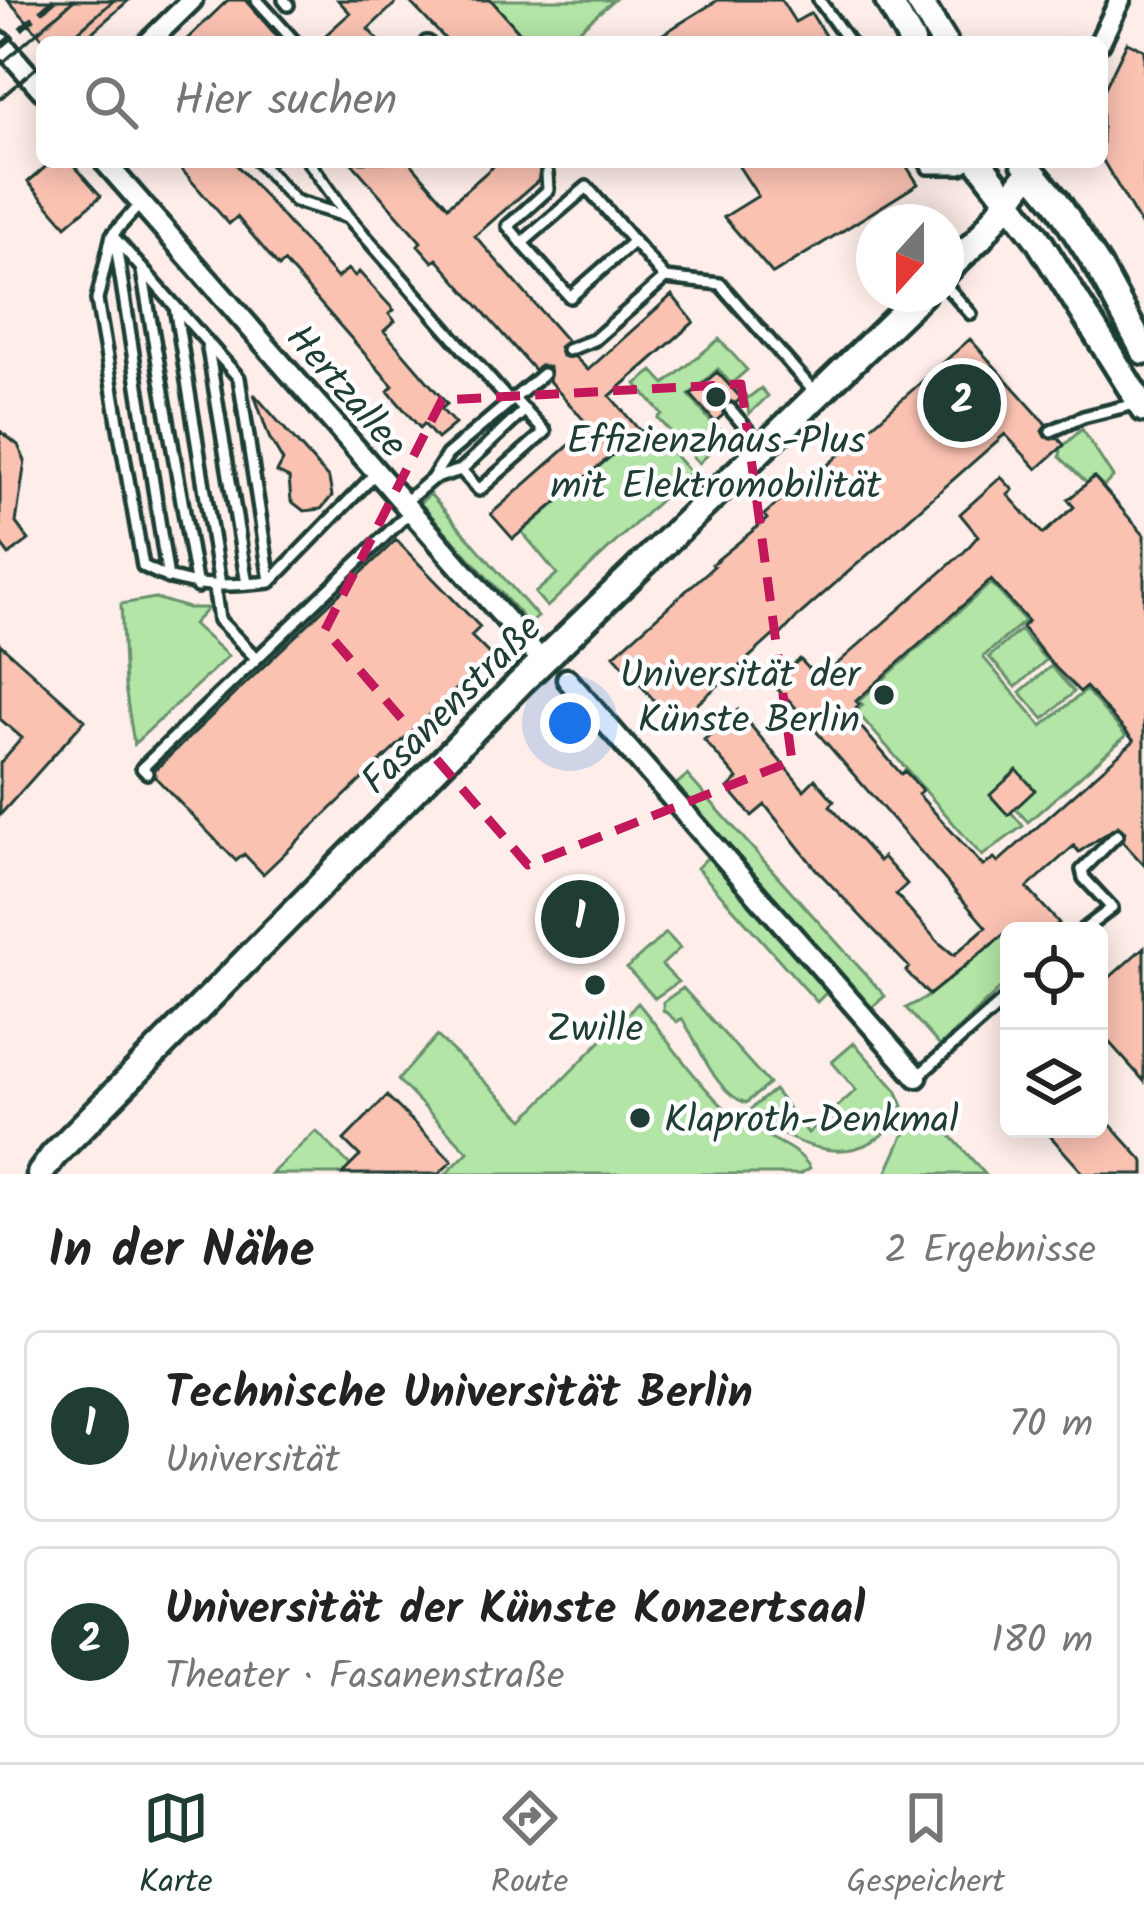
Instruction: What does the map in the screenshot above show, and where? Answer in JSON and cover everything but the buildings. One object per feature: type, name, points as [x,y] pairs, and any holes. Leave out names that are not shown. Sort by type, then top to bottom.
[{"type":"street","points":[[155,36],[192,0]]},
{"type":"street","points":[[888,0],[909,36]]},
{"type":"street","points":[[918,0],[940,36]]},
{"type":"street","points":[[1103,36],[1120,0]]},
{"type":"street","points":[[0,42],[36,83]]},
{"type":"street","name":"Hertzallee","points":[[110,168],[542,661]]},
{"type":"street","points":[[980,168],[1037,238],[1142,406]]},
{"type":"street","points":[[964,254],[1009,201],[1029,168]]},
{"type":"street","points":[[1033,168],[1099,268],[1144,351]]},
{"type":"street","name":"Fasanenstraße","points":[[40,1174],[542,661],[903,312]]},
{"type":"street","points":[[567,679],[917,1077]]},
{"type":"lane","points":[[257,0],[290,36]]},
{"type":"lane","points":[[819,0],[845,36]]},
{"type":"lane","points":[[265,168],[295,201],[348,218]]},
{"type":"lane","points":[[313,168],[348,218],[544,432],[479,490],[461,470]]},
{"type":"lane","points":[[547,173],[548,190],[508,226],[570,297],[634,241]]},
{"type":"lane","points":[[522,243],[587,187],[665,278],[720,284],[817,395]]},
{"type":"lane","points":[[141,203],[114,237],[97,300],[143,566],[168,580],[196,587],[270,582],[383,480]]},
{"type":"lane","points":[[114,237],[239,378],[270,582]]},
{"type":"lane","points":[[114,237],[168,580]]},
{"type":"lane","points":[[142,272],[196,587]]},
{"type":"lane","points":[[568,350],[594,340],[665,278]]},
{"type":"lane","points":[[175,306],[219,620],[256,658]]},
{"type":"lane","points":[[964,306],[971,314]]},
{"type":"lane","points":[[207,342],[247,584]]},
{"type":"lane","points":[[147,773],[142,768],[407,507],[447,454],[543,374]]},
{"type":"lane","points":[[1051,430],[1080,413],[1142,406]]},
{"type":"lane","points":[[730,409],[763,448]]},
{"type":"lane","points":[[431,479],[461,470],[525,410]]},
{"type":"lane","points":[[1094,922],[1112,908],[1082,871],[1117,835]]},
{"type":"lane","points":[[917,1077],[1000,1004]]},
{"type":"highlighted area","points":[[741,384],[792,761],[528,865],[325,630],[442,400]]},
{"type":"green space","points":[[491,0],[614,0],[572,36],[523,36]]},
{"type":"green space","points":[[719,339],[747,370],[733,382],[748,398],[761,388],[768,396],[749,414],[747,402],[718,369],[689,395],[715,427],[730,434],[699,463],[658,418],[662,414],[636,384],[653,371],[665,384]]},
{"type":"green space","points":[[648,425],[690,472],[547,607],[535,593],[557,574],[522,532]]},
{"type":"green space","points":[[1082,429],[1113,477],[1104,486],[1094,477],[1087,483],[1060,457],[1061,448]]},
{"type":"green space","points":[[430,494],[538,617],[529,624],[420,503]]},
{"type":"green space","points":[[991,583],[1025,621],[983,657],[1042,726],[1086,690],[1126,736],[1028,822],[1015,808],[1035,790],[1008,814],[1023,826],[982,856],[856,711],[863,705],[859,701]]},
{"type":"green space","points":[[155,598],[188,608],[208,608],[193,624],[228,656],[134,744],[125,687],[121,604]]},
{"type":"green space","points":[[1020,630],[1046,660],[1016,687],[989,657]]},
{"type":"green space","points":[[1051,666],[1074,692],[1044,719],[1020,692]]},
{"type":"green space","points":[[687,775],[885,996],[869,1010],[672,788]]},
{"type":"green space","points":[[709,856],[827,992],[817,1002],[697,868]]},
{"type":"green space","points":[[666,933],[680,948],[662,965],[678,982],[655,998],[627,968]]},
{"type":"green space","points":[[1000,938],[1000,989],[940,1046],[906,1008],[927,997]]},
{"type":"green space","points":[[683,988],[769,1084],[746,1103],[716,1078],[682,1019],[677,1022],[663,1010],[663,1002]]},
{"type":"green space","points":[[638,1003],[725,1108],[747,1126],[797,1153],[810,1168],[800,1174],[446,1174],[468,1152],[398,1080],[437,1036],[524,1119]]},
{"type":"green space","points":[[854,1043],[896,1090],[903,1106],[897,1110],[900,1117],[883,1135],[865,1145],[827,1150],[788,1137],[749,1116],[774,1090],[808,1133],[856,1090],[832,1062]]},
{"type":"green space","points":[[934,1117],[985,1174],[886,1174],[903,1136],[925,1118]]},
{"type":"green space","points":[[316,1131],[359,1174],[271,1174]]},
{"type":"tram line","points":[[0,65],[74,0]]},
{"type":"tram line","points":[[73,36],[114,0]]},
{"type":"tram line","points":[[0,99],[36,68]]},
{"type":"railway","points":[[0,47],[54,0]]},
{"type":"place","name":"Effizienzhaus-Plus mit Elektromobilität","points":[[716,397]]},
{"type":"place","name":"Universität der Künste Konzertsaal","points":[[962,403]]},
{"type":"place","name":"Universität der Künste Berlin","points":[[884,695]]},
{"type":"place","name":"Technische Universität Berlin","points":[[580,919]]},
{"type":"place","name":"Zwille","points":[[595,985]]},
{"type":"place","name":"Klaproth-Denkmal","points":[[640,1118]]}]
